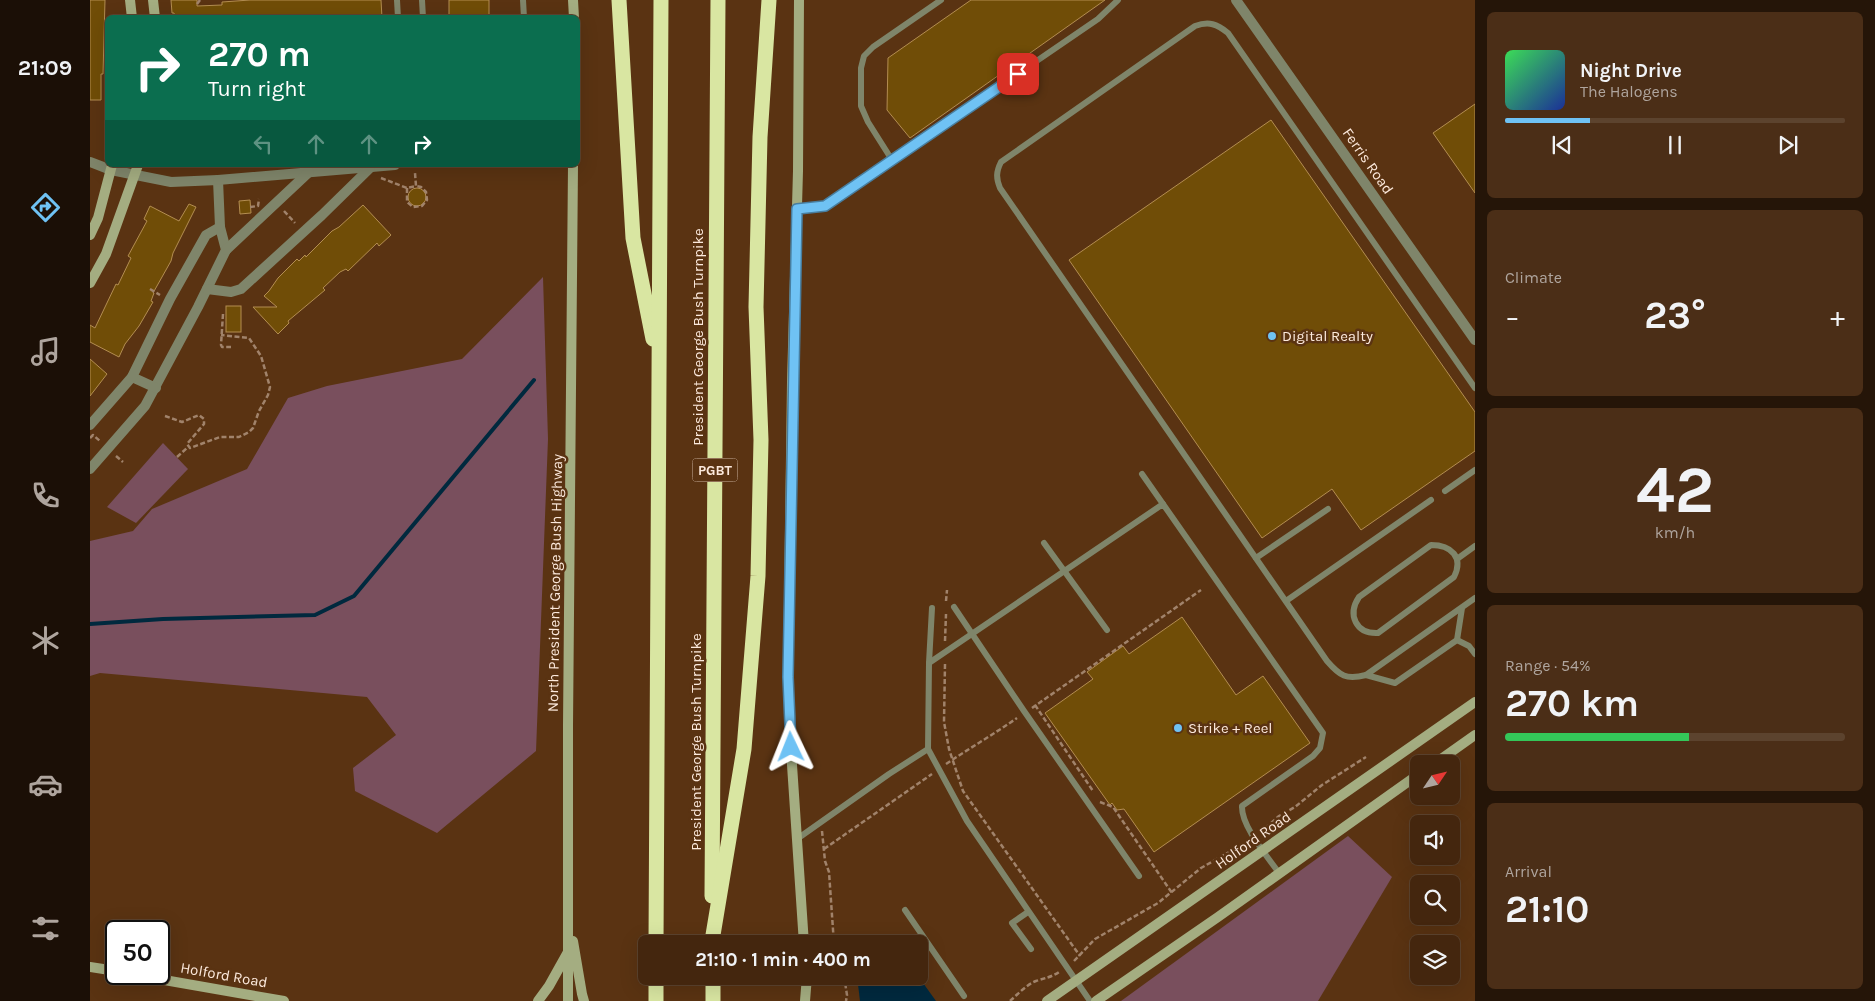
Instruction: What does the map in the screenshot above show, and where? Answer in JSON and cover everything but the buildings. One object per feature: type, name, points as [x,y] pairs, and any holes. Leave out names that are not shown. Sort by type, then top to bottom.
[{"type":"highway","points":[[618,0],[634,238],[659,371]]},
{"type":"highway","points":[[656,935],[661,0]]},
{"type":"highway","name":"President George Bush Turnpike","points":[[712,935],[718,0]]},
{"type":"highway","points":[[713,935],[744,749],[758,576],[761,440],[756,298],[760,137],[769,0]]},
{"type":"highway","points":[[656,985],[656,1001]]},
{"type":"highway","points":[[713,985],[713,1001]]},
{"type":"main road","points":[[130,0],[132,15]]},
{"type":"main road","points":[[153,0],[155,15]]},
{"type":"main road","points":[[574,0],[574,15]]},
{"type":"main road","points":[[799,0],[788,677],[803,935]]},
{"type":"main road","points":[[90,283],[106,254],[137,167]]},
{"type":"main road","name":"North President George Bush Highway","points":[[568,1001],[573,167]]},
{"type":"main road","points":[[90,235],[98,218],[112,168]]},
{"type":"main road","name":"Holford Road","points":[[1047,1001],[1475,702]]},
{"type":"main road","points":[[1447,755],[1475,735]]},
{"type":"main road","points":[[1096,1001],[1410,780]]},
{"type":"main road","points":[[568,916],[584,1001]]},
{"type":"main road","points":[[538,1001],[549,986],[568,951]]},
{"type":"main road","points":[[90,967],[105,969]]},
{"type":"main road","name":"Holford Road","points":[[170,981],[284,1001]]},
{"type":"main road","points":[[805,1001],[807,985]]},
{"type":"main road","points":[[809,985],[810,1001]]},
{"type":"street","name":"Ferris Road","points":[[1236,0],[1475,340]]},
{"type":"street","points":[[90,162],[105,166]]},
{"type":"street","points":[[112,168],[134,176],[171,182],[378,167]]},
{"type":"street","points":[[207,290],[231,292],[241,289],[370,168]]},
{"type":"street","points":[[90,469],[145,406],[207,290],[226,250],[309,172]]},
{"type":"street","points":[[218,180],[220,227],[226,250]]},
{"type":"street","points":[[90,425],[132,378],[170,299],[206,235],[220,227]]},
{"type":"street","points":[[132,378],[156,388]]},
{"type":"lane","points":[[397,0],[398,15]]},
{"type":"lane","points":[[422,0],[423,15]]},
{"type":"lane","points":[[523,0],[524,15]]},
{"type":"lane","points":[[892,160],[868,122],[861,106],[861,68],[864,56],[941,0]]},
{"type":"lane","points":[[797,209],[825,206],[1098,20],[1118,0]]},
{"type":"lane","points":[[1475,388],[1228,33],[1220,27],[1204,22],[1195,26],[1001,162],[996,178],[1000,188],[1335,670],[1346,677],[1355,678],[1366,674],[1475,598]]},
{"type":"lane","points":[[1445,491],[1475,470]]},
{"type":"lane","points":[[1142,474],[1323,733],[1320,748],[1313,756],[1242,806],[1242,813],[1279,873]]},
{"type":"lane","points":[[1286,601],[1431,500]]},
{"type":"lane","points":[[929,664],[1163,504]]},
{"type":"lane","points":[[1256,558],[1328,509]]},
{"type":"lane","points":[[1044,543],[1107,630]]},
{"type":"lane","points":[[1431,545],[1440,545],[1450,549],[1458,559],[1458,570],[1454,577],[1378,633],[1369,633],[1361,628],[1355,620],[1352,612],[1354,604],[1359,597],[1431,545]]},
{"type":"lane","points":[[1458,559],[1475,546]]},
{"type":"lane","points":[[954,607],[1139,876]]},
{"type":"lane","points":[[932,608],[928,749],[967,821],[1090,1001]]},
{"type":"lane","points":[[1366,674],[1395,683],[1456,640],[1462,608]]},
{"type":"lane","points":[[1456,640],[1469,646],[1475,654]]},
{"type":"lane","points":[[798,839],[889,774],[928,749]]},
{"type":"lane","points":[[905,910],[964,996]]},
{"type":"lane","points":[[1028,912],[1012,923],[1031,949]]},
{"type":"path","points":[[197,4],[200,0]]},
{"type":"path","points":[[415,173],[416,186]]},
{"type":"path","points":[[380,177],[407,188],[421,187],[426,192],[427,200],[422,206],[413,207],[408,202],[407,188]]},
{"type":"path","points":[[283,209],[298,226]]},
{"type":"path","points":[[150,289],[163,296]]},
{"type":"path","points":[[223,314],[222,347],[231,347]]},
{"type":"path","points":[[188,447],[193,448],[220,437],[239,437],[245,435],[253,428],[259,411],[268,395],[270,387],[268,378],[261,356],[253,342],[244,336],[221,335]]},
{"type":"path","points":[[165,416],[182,422],[200,415],[204,419],[204,424],[188,441],[188,447],[177,457]]},
{"type":"path","points":[[90,438],[93,435],[101,442]]},
{"type":"path","points":[[115,454],[123,462]]},
{"type":"path","points":[[945,644],[947,590]]},
{"type":"path","points":[[1172,893],[1113,808],[1101,802],[1034,706],[1201,590]]},
{"type":"path","points":[[945,667],[944,722],[952,760],[963,791],[1080,956]]},
{"type":"path","points":[[947,763],[976,744],[984,741],[1019,716]]},
{"type":"path","points":[[1263,830],[1322,785],[1366,757]]},
{"type":"path","points":[[824,849],[929,776]]},
{"type":"path","points":[[823,835],[825,861],[829,872],[833,935]]},
{"type":"path","points":[[1074,961],[1095,939],[1172,893],[1201,868],[1247,842]]},
{"type":"path","points":[[1010,1001],[1035,982],[1056,974]]},
{"type":"path","points":[[845,985],[846,1001]]},
{"type":"shaded area","points":[[543,277],[548,439],[536,751],[437,833],[355,791],[353,768],[396,735],[367,697],[100,673],[90,676],[90,541],[133,531],[152,509],[247,469],[288,398],[327,386],[462,359]]},
{"type":"shaded area","points":[[163,443],[188,469],[136,523],[107,507]]},
{"type":"shaded area","points":[[1348,836],[1392,877],[1318,1001],[1121,1001]]},
{"type":"water","points":[[858,985],[924,985],[936,1001],[860,1001]]},
{"type":"waterway","points":[[90,624],[163,619],[315,615],[354,596],[534,380]]},
{"type":"place","name":"Digital Realty","points":[[1272,336]]},
{"type":"place","name":"Strike + Reel","points":[[1178,728]]},
{"type":"route","points":[[791,747],[788,677],[797,209],[825,206],[1018,74]]}]
